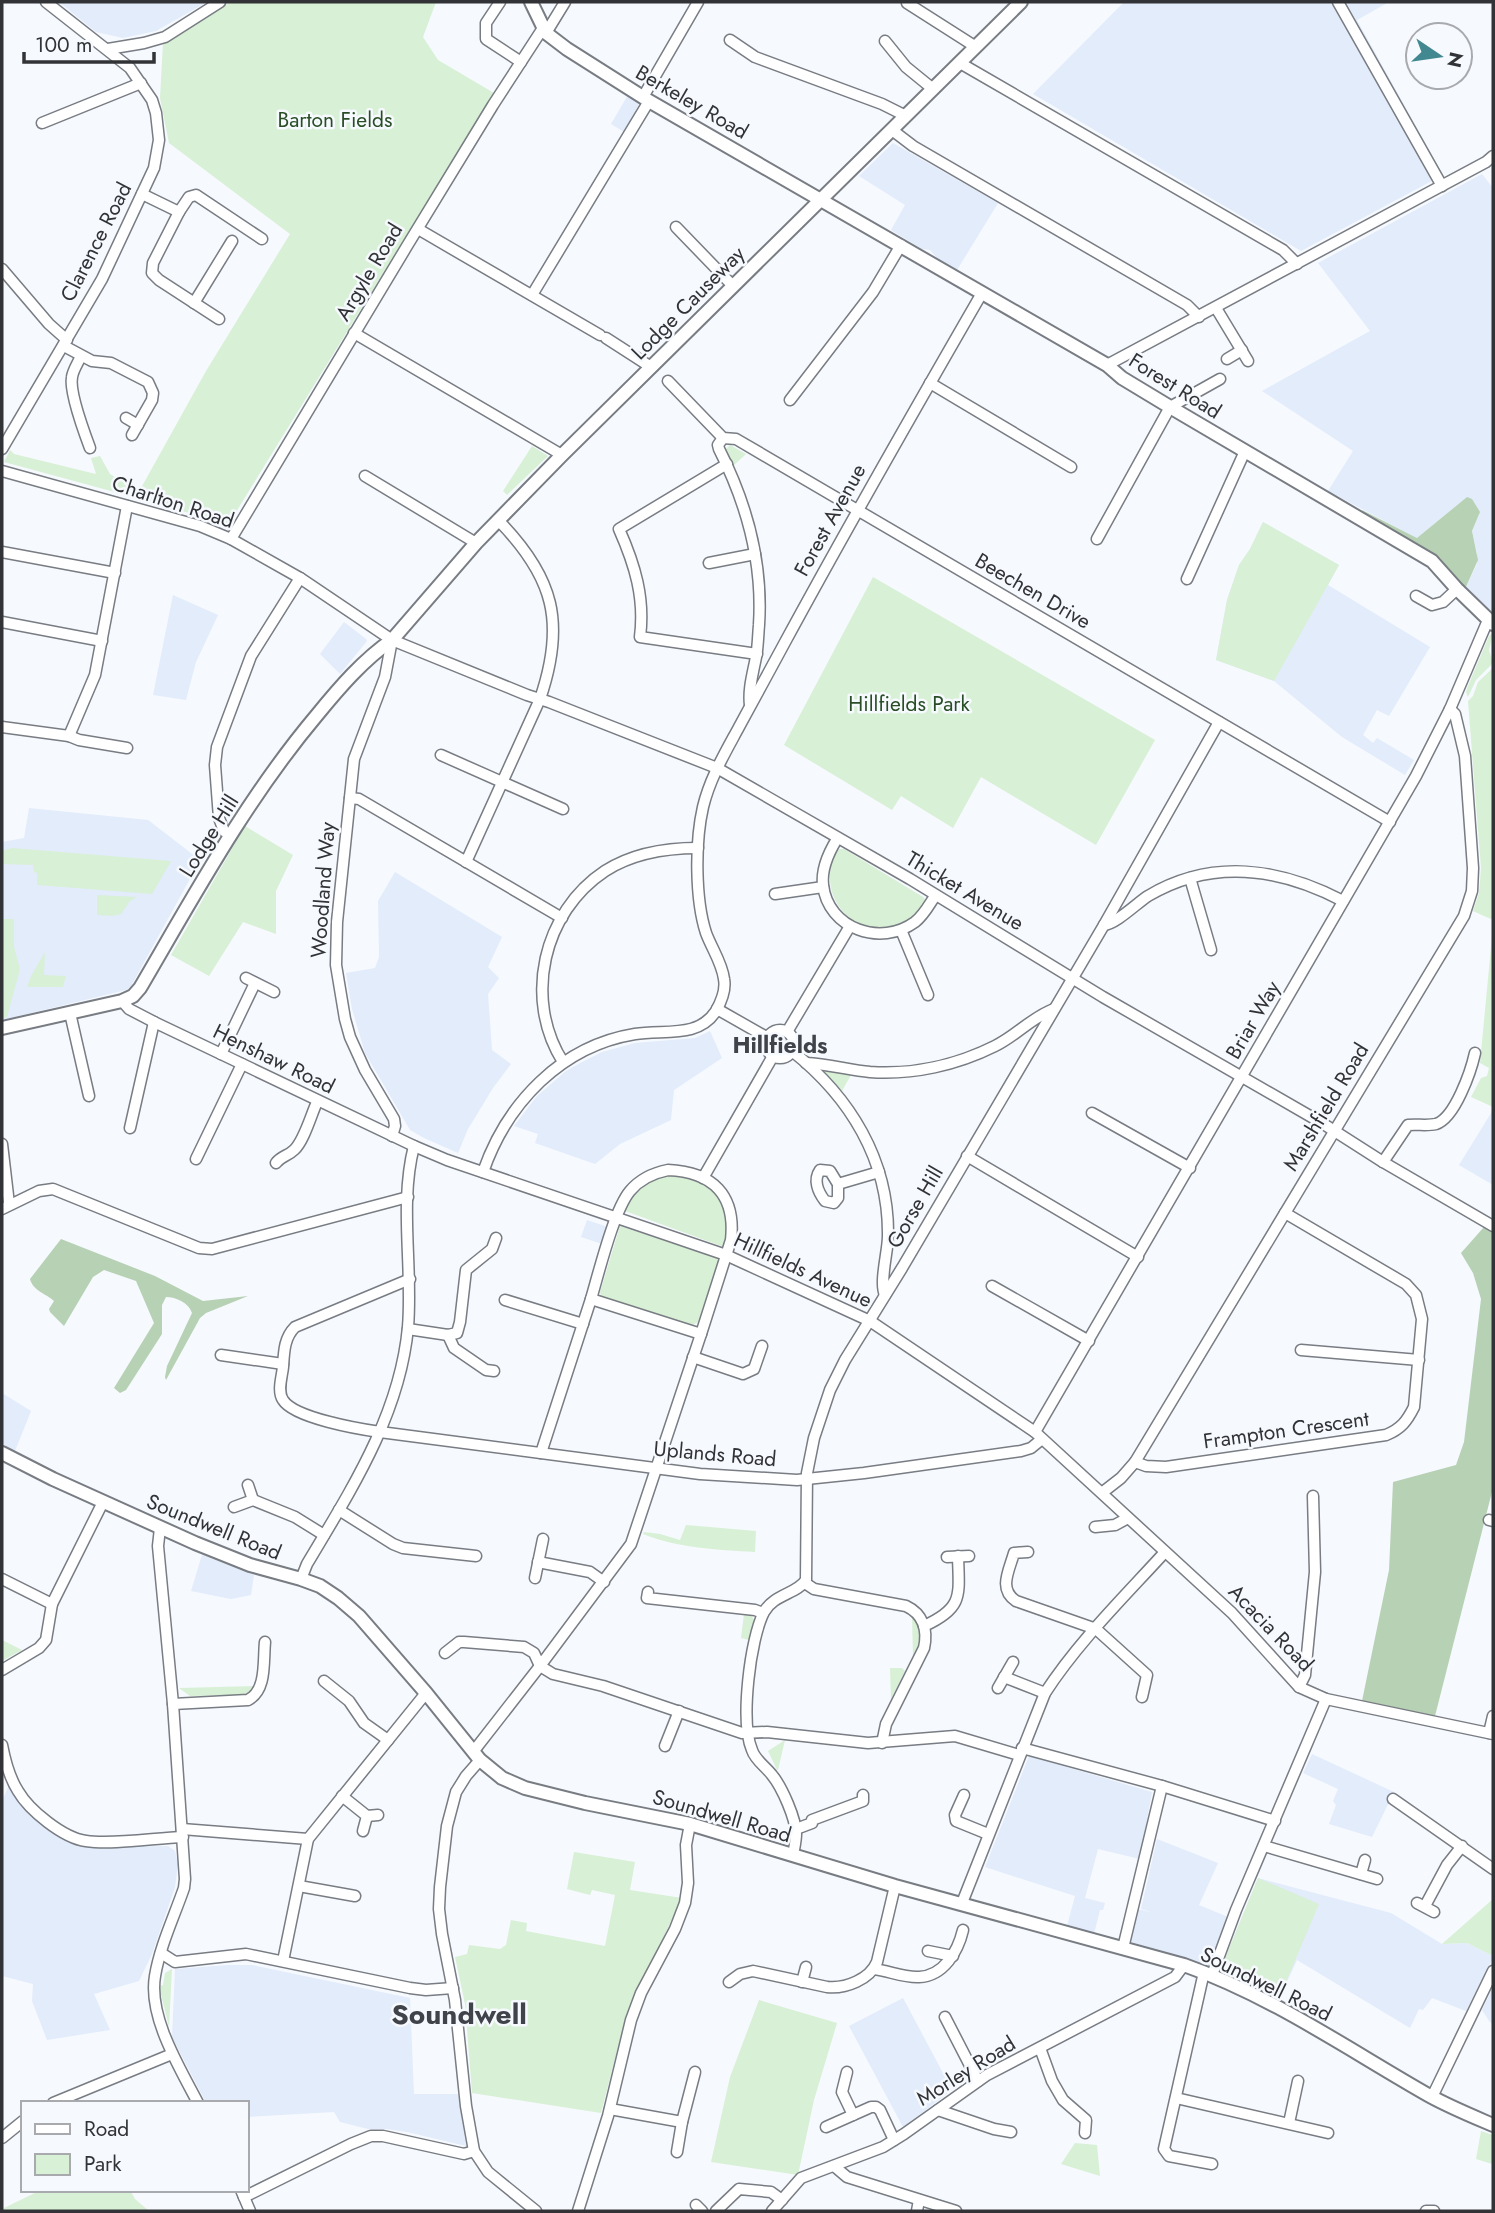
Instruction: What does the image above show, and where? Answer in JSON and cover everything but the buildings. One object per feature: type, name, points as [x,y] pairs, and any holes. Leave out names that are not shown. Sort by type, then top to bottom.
[{"type":"main road","points":[[531,2],[545,31]]},
{"type":"main road","name":"Lodge Causeway","points":[[392,640],[476,543],[562,455],[1021,2]]},
{"type":"main road","name":"Berkeley Road","points":[[545,31],[567,49],[646,99],[821,199]]},
{"type":"main road","name":"Forest Road","points":[[821,199],[1107,365],[1170,407],[1432,561],[1491,622]]},
{"type":"main road","name":"Lodge Hill","points":[[122,1001],[133,996],[140,988],[230,835],[290,745],[334,693],[392,640]]},
{"type":"main road","points":[[2,1028],[122,1001]]},
{"type":"main road","name":"Soundwell Road","points":[[2,1453],[160,1528],[250,1565],[302,1579],[329,1592],[359,1616],[477,1756],[502,1778],[525,1788],[585,1803],[690,1824],[895,1886],[1184,1965],[1288,2013],[1432,2097],[1493,2125]]},
{"type":"street","name":"Clarence Road","points":[[2,449],[102,279],[154,168],[159,140],[152,100],[130,68],[46,2]]},
{"type":"street","points":[[108,49],[165,37],[220,2]]},
{"type":"street","points":[[500,2],[486,23],[486,39],[521,62]]},
{"type":"street","name":"Argyle Road","points":[[231,539],[521,62],[565,2]]},
{"type":"street","points":[[532,295],[646,99],[698,2]]},
{"type":"street","points":[[1338,2],[1443,186]]},
{"type":"street","points":[[907,3],[976,47]]},
{"type":"street","points":[[730,40],[755,57],[882,104],[906,116]]},
{"type":"street","points":[[885,41],[906,67],[933,89]]},
{"type":"street","points":[[960,63],[1283,250],[1297,264]]},
{"type":"street","points":[[42,123],[141,83]]},
{"type":"street","points":[[892,131],[913,146],[1187,305],[1199,317]]},
{"type":"street","points":[[1107,365],[1443,186],[1493,156]]},
{"type":"street","points":[[142,194],[179,212]]},
{"type":"street","points":[[219,319],[152,273],[153,263],[179,212],[189,198],[197,195],[262,239]]},
{"type":"street","points":[[676,227],[733,286]]},
{"type":"street","points":[[418,229],[603,336],[651,367]]},
{"type":"street","points":[[194,303],[232,241]]},
{"type":"street","points":[[790,400],[873,292],[901,245]]},
{"type":"street","points":[[2,269],[65,343],[81,356],[92,361],[111,363],[148,382],[152,387],[152,400],[132,435]]},
{"type":"street","name":"Forest Avenue","points":[[717,1009],[725,982],[721,965],[706,932],[698,886],[698,830],[717,768],[857,510],[982,293]]},
{"type":"street","points":[[1216,308],[1248,361]]},
{"type":"street","points":[[354,333],[562,455]]},
{"type":"street","points":[[1227,359],[1242,350]]},
{"type":"street","points":[[81,356],[71,382],[90,448]]},
{"type":"street","points":[[1097,539],[1170,407],[1220,379]]},
{"type":"street","name":"Beechen Drive","points":[[668,381],[723,438],[736,439],[1390,822]]},
{"type":"street","points":[[930,383],[1071,467]]},
{"type":"street","points":[[126,418],[138,425]]},
{"type":"street","points":[[723,438],[718,445],[741,498],[759,581],[757,654],[749,696],[750,706]]},
{"type":"street","points":[[1187,579],[1245,451]]},
{"type":"street","points":[[727,464],[619,529],[632,558],[639,586],[642,611],[640,637],[757,654]]},
{"type":"street","name":"Charlton Road","points":[[2,471],[200,526],[231,539],[300,578],[392,640]]},
{"type":"street","points":[[365,476],[476,543]]},
{"type":"street","points":[[69,736],[95,675],[127,506]]},
{"type":"street","points":[[466,862],[540,699],[553,640],[549,600],[539,573],[528,553],[498,520]]},
{"type":"street","points":[[2,552],[115,573]]},
{"type":"street","points":[[709,563],[755,554]]},
{"type":"street","points":[[230,835],[224,831],[219,818],[215,765],[217,747],[251,656],[300,578]]},
{"type":"street","points":[[1416,596],[1432,605],[1443,602],[1457,589]]},
{"type":"street","points":[[2,622],[102,641]]},
{"type":"street","name":"Briar Way","points":[[1039,1436],[1089,1341],[1418,772],[1491,622]]},
{"type":"street","name":"Thicket Avenue","points":[[392,640],[717,768],[1489,1223]]},
{"type":"street","name":"Woodland Way","points":[[392,640],[385,677],[354,759],[337,922],[336,965],[350,1037],[365,1070],[394,1119],[392,1136]]},
{"type":"street","name":"Marshfield Road","points":[[1103,1492],[1135,1462],[1464,916],[1472,891],[1473,868],[1465,757],[1455,714],[1450,709]]},
{"type":"street","name":"Gorse Hill","points":[[805,1583],[806,1479],[810,1452],[824,1402],[845,1360],[1073,978],[1219,722]]},
{"type":"street","points":[[2,727],[69,736],[127,748]]},
{"type":"street","points":[[441,755],[563,809]]},
{"type":"street","points":[[350,798],[359,799],[562,918]]},
{"type":"street","points":[[837,839],[824,866],[823,887],[831,908],[850,926],[872,933],[901,930],[916,921],[935,896]]},
{"type":"street","points":[[563,1062],[549,1033],[541,989],[547,951],[562,918],[586,885],[606,870],[654,851],[698,848]]},
{"type":"street","points":[[1104,925],[1109,925],[1150,895],[1190,878],[1236,871],[1292,878],[1343,901]]},
{"type":"street","points":[[1190,878],[1211,950]]},
{"type":"street","points":[[775,894],[823,887]]},
{"type":"street","points":[[787,1032],[850,926]]},
{"type":"street","points":[[901,930],[928,995]]},
{"type":"street","points":[[221,1054],[251,981],[274,992]]},
{"type":"street","name":"Henshaw Road","points":[[122,1001],[129,1009],[154,1022],[414,1146]]},
{"type":"street","points":[[806,1063],[891,1073],[946,1065],[998,1045],[1054,1008]]},
{"type":"street","points":[[483,1171],[497,1137],[536,1084],[563,1062],[592,1047],[632,1034],[688,1031],[700,1026],[717,1009],[768,1038]]},
{"type":"street","points":[[70,1013],[89,1097]]},
{"type":"street","points":[[130,1128],[154,1022]]},
{"type":"street","points":[[776,1031],[787,1032],[794,1043],[792,1051],[785,1057],[773,1056],[767,1050],[768,1038],[776,1031]]},
{"type":"street","points":[[792,1051],[841,1099],[871,1149],[888,1216],[883,1287],[885,1295]]},
{"type":"street","points":[[1383,1162],[1408,1125],[1432,1125],[1446,1117],[1466,1086],[1475,1053]]},
{"type":"street","points":[[703,1178],[773,1056]]},
{"type":"street","points":[[196,1159],[242,1064]]},
{"type":"street","points":[[275,1163],[281,1156],[297,1148],[317,1102]]},
{"type":"street","points":[[1092,1113],[1190,1168]]},
{"type":"street","points":[[2,1144],[6,1207],[38,1191],[53,1189],[199,1248],[212,1249],[408,1198]]},
{"type":"street","points":[[302,1579],[307,1564],[359,1478],[380,1432],[398,1377],[408,1329],[408,1198],[410,1162],[414,1146]]},
{"type":"street","name":"Hillfields Avenue","points":[[414,1146],[726,1255],[870,1321],[1039,1436],[1103,1492],[1128,1518]]},
{"type":"street","points":[[967,1156],[1138,1257]]},
{"type":"street","points":[[536,2211],[488,2172],[474,2151],[466,2106],[453,1988],[439,1909],[447,1826],[456,1792],[477,1756],[631,1544],[731,1240],[731,1211],[716,1186],[703,1178],[668,1170],[641,1180],[630,1191],[617,1217],[541,1453]]},
{"type":"street","points":[[838,1184],[879,1172]]},
{"type":"street","name":"Frampton Crescent","points":[[1135,1462],[1146,1466],[1166,1467],[1386,1435],[1398,1430],[1408,1420],[1414,1407],[1422,1319],[1420,1305],[1413,1291],[1406,1284],[1286,1213]]},
{"type":"street","points":[[408,1329],[448,1335],[457,1333],[466,1270],[492,1250],[496,1238]]},
{"type":"street","points":[[221,1355],[283,1364],[286,1341],[295,1327],[410,1279]]},
{"type":"street","points":[[992,1286],[1089,1341]]},
{"type":"street","points":[[591,1299],[701,1334]]},
{"type":"street","points":[[505,1300],[583,1324]]},
{"type":"street","points":[[448,1335],[454,1348],[486,1370],[494,1371]]},
{"type":"street","points":[[693,1357],[743,1374],[754,1369],[762,1346]]},
{"type":"street","points":[[1301,1350],[1419,1360]]},
{"type":"street","name":"Uplands Road","points":[[283,1364],[280,1393],[284,1402],[333,1424],[700,1475],[806,1479],[1021,1451],[1031,1448],[1039,1436]]},
{"type":"street","points":[[248,1485],[253,1500]]},
{"type":"street","points":[[1299,1687],[1305,1675],[1315,1572],[1313,1496]]},
{"type":"street","points":[[234,1507],[253,1500],[295,1517],[324,1535]]},
{"type":"street","points":[[2,1670],[39,1648],[46,1640],[52,1604],[103,1502]]},
{"type":"street","points":[[340,1510],[403,1548],[476,1556]]},
{"type":"street","points":[[1095,1527],[1115,1525],[1128,1518]]},
{"type":"street","name":"Acacia Road","points":[[1128,1518],[1232,1613],[1299,1687],[1326,1699],[1491,1733]]},
{"type":"street","points":[[160,1528],[158,1546],[173,1704],[184,1888],[161,1953],[154,1983],[160,2021],[172,2054],[197,2101]]},
{"type":"street","points":[[535,1578],[543,1539]]},
{"type":"street","points":[[1028,1552],[1014,1553],[1005,1587],[1008,1595],[1016,1601],[1096,1629],[1147,1675],[1142,1697]]},
{"type":"street","points":[[962,1903],[1045,1693],[1054,1678],[1165,1552]]},
{"type":"street","points":[[924,1626],[944,1616],[959,1596],[958,1556]]},
{"type":"street","points":[[538,1562],[590,1572],[604,1582]]},
{"type":"street","points":[[2,1579],[52,1604]]},
{"type":"street","points":[[793,1856],[796,1829],[781,1788],[754,1755],[746,1716],[751,1662],[763,1613],[773,1601],[805,1583],[814,1589],[909,1607],[920,1617],[926,1638],[924,1648],[888,1720],[882,1742]]},
{"type":"street","points":[[648,1592],[647,1598],[763,1613]]},
{"type":"street","points":[[445,1653],[458,1642],[524,1647],[534,1653],[540,1666],[556,1675],[603,1686],[748,1734],[773,1733],[868,1743],[955,1736],[1162,1786],[1275,1821]]},
{"type":"street","points":[[173,1704],[248,1700],[256,1696],[260,1688],[265,1643]]},
{"type":"street","points":[[998,1688],[1013,1662]]},
{"type":"street","points":[[1004,1677],[1045,1693]]},
{"type":"street","points":[[324,1681],[349,1701],[365,1723],[388,1740]]},
{"type":"street","points":[[284,1961],[308,1839],[426,1693]]},
{"type":"street","points":[[1212,2165],[1169,2156],[1164,2149],[1176,2098],[1208,1974],[1326,1699]]},
{"type":"street","points":[[665,1746],[679,1711]]},
{"type":"street","points":[[1491,1733],[1493,1716]]},
{"type":"street","points":[[2,1745],[18,1792],[57,1829],[73,1838],[94,1842],[182,1833],[308,1839]]},
{"type":"street","points":[[1123,1948],[1162,1786]]},
{"type":"street","points":[[964,1795],[956,1821],[988,1834]]},
{"type":"street","points":[[342,1796],[372,1816],[363,1831]]},
{"type":"street","points":[[796,1829],[831,1812],[863,1801],[863,1796]]},
{"type":"street","points":[[1393,1799],[1493,1869]]},
{"type":"street","points":[[578,2211],[610,2109],[631,2020],[685,1903],[688,1883],[686,1845],[690,1824]]},
{"type":"street","points":[[1264,1846],[1377,1879]]},
{"type":"street","points":[[1426,1907],[1447,1865],[1462,1846]]},
{"type":"street","points":[[1361,1874],[1365,1860]]},
{"type":"street","points":[[299,1886],[355,1896]]},
{"type":"street","points":[[729,1982],[738,1970],[760,1972],[827,1987],[839,1987],[861,1979],[874,1969],[879,1957],[895,1886]]},
{"type":"street","points":[[874,1969],[921,1977],[932,1973],[953,1956],[962,1930]]},
{"type":"street","points":[[928,1951],[953,1956]]},
{"type":"street","points":[[161,1953],[175,1962],[246,1954],[410,1988],[453,1988]]},
{"type":"street","name":"Morley Road","points":[[772,2211],[801,2178],[883,2147],[978,2081],[1175,1977],[1184,1965]]},
{"type":"street","points":[[802,1982],[806,1967]]},
{"type":"street","points":[[1432,2097],[1493,1971]]},
{"type":"street","points":[[945,2017],[978,2081]]},
{"type":"street","points":[[1040,2048],[1052,2081],[1063,2100],[1086,2120],[1085,2133]]},
{"type":"street","points":[[58,2101],[172,2054]]},
{"type":"street","points":[[847,2072],[842,2092],[853,2115]]},
{"type":"street","points":[[677,2152],[695,2073]]},
{"type":"street","points":[[1289,2123],[1298,2081]]},
{"type":"street","points":[[1176,2098],[1328,2133]]},
{"type":"street","points":[[826,2127],[876,2107],[894,2140]]},
{"type":"street","points":[[610,2109],[682,2122]]},
{"type":"street","points":[[938,2110],[1011,2132]]},
{"type":"street","points":[[2,2138],[21,2123]]},
{"type":"street","points":[[248,2191],[371,2136],[383,2136],[464,2154],[474,2151]]},
{"type":"street","points":[[834,2166],[847,2177],[918,2206],[956,2211]]},
{"type":"street","points":[[716,2211],[739,2189],[771,2192],[782,2200]]},
{"type":"street","points":[[243,2193],[250,2211]]},
{"type":"street","points":[[1426,2211],[1434,2211]]},
{"type":"shaded area","points":[[59,2],[207,2],[156,31],[123,38],[96,32]]},
{"type":"shaded area","points":[[1124,2],[1389,2],[1357,20],[1443,175],[1301,251],[1033,94]]},
{"type":"shaded area","points":[[628,95],[639,104],[624,132],[611,124]]},
{"type":"shaded area","points":[[893,143],[998,203],[957,270],[938,259],[930,250],[922,249],[891,230],[905,205],[859,176]]},
{"type":"shaded area","points":[[1482,174],[1493,188],[1493,616],[1465,589],[1477,564],[1472,531],[1479,515],[1467,497],[1417,538],[1328,491],[1353,451],[1262,391],[1370,331],[1318,263]]},
{"type":"shaded area","points":[[1263,522],[1339,565],[1328,585],[1430,647],[1389,716],[1377,710],[1363,735],[1373,743],[1377,738],[1414,760],[1405,775],[1342,737],[1274,681],[1216,660],[1227,600],[1239,565]]},
{"type":"shaded area","points":[[173,595],[218,615],[196,662],[186,700],[153,695]]},
{"type":"shaded area","points":[[344,622],[367,641],[340,674],[320,654]]},
{"type":"shaded area","points":[[29,808],[148,820],[196,857],[197,866],[131,986],[126,990],[2,1020],[2,842],[24,838]]},
{"type":"shaded area","points":[[395,872],[502,937],[488,967],[499,978],[488,994],[492,1050],[511,1064],[468,1129],[458,1153],[410,1130],[365,1053],[352,1009],[346,973],[375,968],[379,957],[378,901]]},
{"type":"shaded area","points":[[710,1031],[722,1058],[674,1090],[671,1120],[620,1144],[595,1164],[535,1143],[538,1134],[514,1126],[537,1096],[566,1071],[602,1052],[635,1043],[695,1038]]},
{"type":"shaded area","points":[[1493,1110],[1493,1185],[1459,1165]]},
{"type":"shaded area","points":[[587,1220],[608,1227],[602,1244],[581,1237]]},
{"type":"shaded area","points":[[2,1393],[31,1411],[15,1451],[2,1443]]},
{"type":"shaded area","points":[[202,1555],[254,1575],[251,1595],[231,1599],[191,1591]]},
{"type":"shaded area","points":[[1312,1754],[1394,1792],[1372,1837],[1329,1824],[1338,1789],[1303,1773]]},
{"type":"shaded area","points":[[1029,1756],[1152,1792],[1140,1859],[1098,1849],[1085,1898],[1105,1903],[1103,1910],[1100,1910],[1094,1934],[1067,1926],[1075,1896],[985,1867]]},
{"type":"shaded area","points":[[9,1785],[28,1814],[61,1838],[79,1847],[168,1846],[175,1851],[178,1864],[175,1887],[152,1954],[139,1981],[94,1994],[110,2030],[47,2040],[32,2001],[33,1984],[2,1976],[2,1801]]},
{"type":"shaded area","points":[[1157,1839],[1218,1863],[1199,1905],[1228,1917],[1208,1967],[1128,1941],[1136,1909],[1151,1912],[1141,1909]]},
{"type":"shaded area","points":[[1258,1878],[1391,1913],[1442,1944],[1467,1943],[1493,1956],[1491,1962],[1466,2011],[1432,1998],[1423,2010],[1419,2009],[1410,2028],[1297,1960],[1278,2001],[1230,1977],[1224,1961]]},
{"type":"shaded area","points":[[252,1965],[410,1998],[414,2094],[458,2094],[466,2146],[407,2132],[368,2129],[340,2122],[334,2112],[248,2117],[248,2101],[205,2101],[172,2037],[175,1969]]},
{"type":"shaded area","points":[[1493,1987],[1493,2025],[1482,2010]]},
{"type":"shaded area","points":[[903,1998],[952,2090],[903,2127],[849,2026]]},
{"type":"green space","name":"Barton Fields","points":[[230,2],[436,2],[423,37],[438,60],[494,93],[228,525],[136,497],[206,371],[290,234],[169,143],[160,98],[163,43]]},
{"type":"green space","points":[[730,445],[746,454],[732,467],[725,450]]},
{"type":"green space","points":[[532,446],[548,456],[507,495],[503,491]]},
{"type":"green space","points":[[10,450],[14,454],[96,474],[91,458],[100,456],[110,474],[137,490],[133,497],[4,462]]},
{"type":"green space","points":[[1467,497],[1472,499],[1480,512],[1472,531],[1478,560],[1465,589],[1443,565],[1366,516],[1362,510],[1417,538]]},
{"type":"green space","points":[[1263,522],[1339,565],[1274,681],[1216,660],[1227,600],[1239,565]]},
{"type":"green space","name":"Hillfields Park","points":[[873,577],[1155,740],[1096,845],[981,777],[953,828],[901,796],[892,810],[784,745]]},
{"type":"green space","points":[[1493,633],[1489,650],[1493,663],[1476,680],[1468,697],[1468,686],[1489,636]]},
{"type":"green space","points":[[1493,668],[1493,920],[1473,911],[1479,893],[1481,868],[1468,701],[1478,682]]},
{"type":"green space","points":[[245,826],[293,855],[276,891],[276,934],[243,922],[209,976],[171,955]]},
{"type":"green space","points":[[12,848],[171,861],[152,894],[37,885],[37,873],[34,872],[33,865],[2,864],[2,851]]},
{"type":"green space","points":[[839,849],[844,849],[923,897],[926,901],[924,906],[899,925],[885,928],[858,923],[846,915],[837,904],[830,875]]},
{"type":"green space","points":[[97,895],[137,897],[130,901],[121,914],[113,916],[97,915]]},
{"type":"green space","points":[[2,919],[14,919],[14,947],[20,969],[7,1017],[2,1018]]},
{"type":"green space","points":[[1493,926],[1493,1107],[1471,1097],[1481,1078],[1487,1076],[1489,1068],[1480,1063]]},
{"type":"green space","points":[[45,952],[44,975],[66,976],[63,987],[27,987],[31,976]]},
{"type":"green space","points":[[777,1036],[783,1036],[788,1044],[786,1050],[777,1052],[772,1047],[772,1041]]},
{"type":"green space","points":[[827,1069],[851,1075],[842,1091],[826,1074],[824,1071]]},
{"type":"green space","points":[[668,1176],[696,1182],[716,1196],[723,1206],[726,1218],[724,1247],[625,1211],[642,1188],[654,1180]]},
{"type":"green space","points":[[620,1226],[719,1259],[698,1322],[693,1325],[601,1296]]},
{"type":"green space","points":[[1484,1227],[1493,1232],[1493,1488],[1435,1716],[1362,1701],[1389,1570],[1393,1482],[1456,1465],[1464,1442],[1481,1299],[1473,1273],[1461,1253]]},
{"type":"green space","points":[[61,1239],[155,1276],[203,1301],[248,1296],[200,1318],[166,1380],[167,1366],[192,1313],[182,1301],[166,1297],[162,1305],[162,1334],[126,1390],[120,1393],[114,1388],[154,1323],[136,1281],[104,1270],[93,1277],[64,1326],[50,1312],[54,1301],[37,1289],[30,1279]]},
{"type":"green space","points":[[686,1525],[756,1531],[755,1552],[684,1545],[643,1534],[660,1534],[680,1540]]},
{"type":"green space","points":[[744,1614],[754,1619],[749,1640],[741,1638]]},
{"type":"green space","points":[[912,1615],[920,1636],[913,1658]]},
{"type":"green space","points":[[2,1640],[22,1650],[2,1661]]},
{"type":"green space","points":[[890,1668],[902,1668],[905,1671],[891,1699]]},
{"type":"green space","points":[[256,1686],[252,1692],[244,1695],[190,1696],[179,1688]]},
{"type":"green space","points":[[785,1740],[778,1770],[777,1770],[768,1751]]},
{"type":"green space","points":[[574,1852],[635,1862],[630,1890],[682,1898],[626,2016],[601,2113],[472,2093],[465,2004],[455,1957],[467,1954],[469,1945],[500,1949],[506,1945],[511,1920],[527,1923],[526,1931],[605,1946],[615,1895],[592,1890],[590,1895],[567,1889]]},
{"type":"green space","points":[[1258,1878],[1319,1904],[1278,2001],[1230,1977],[1224,1961]]},
{"type":"green space","points":[[1493,1899],[1493,1956],[1467,1943],[1442,1944]]},
{"type":"green space","points":[[172,1969],[169,2027],[159,1986],[163,1985],[165,1973]]},
{"type":"green space","points":[[759,2000],[837,2023],[814,2100],[798,2175],[711,2162],[730,2077]]},
{"type":"green space","points":[[1481,2131],[1493,2135],[1492,2164],[1476,2159]]},
{"type":"green space","points":[[1075,2143],[1097,2145],[1100,2176],[1061,2164]]},
{"type":"green space","points":[[37,2192],[131,2192],[149,2211],[2,2211]]},
{"type":"district","name":"Hillfields","points":[[780,1045]]},
{"type":"district","name":"Soundwell","points":[[459,2014]]}]
